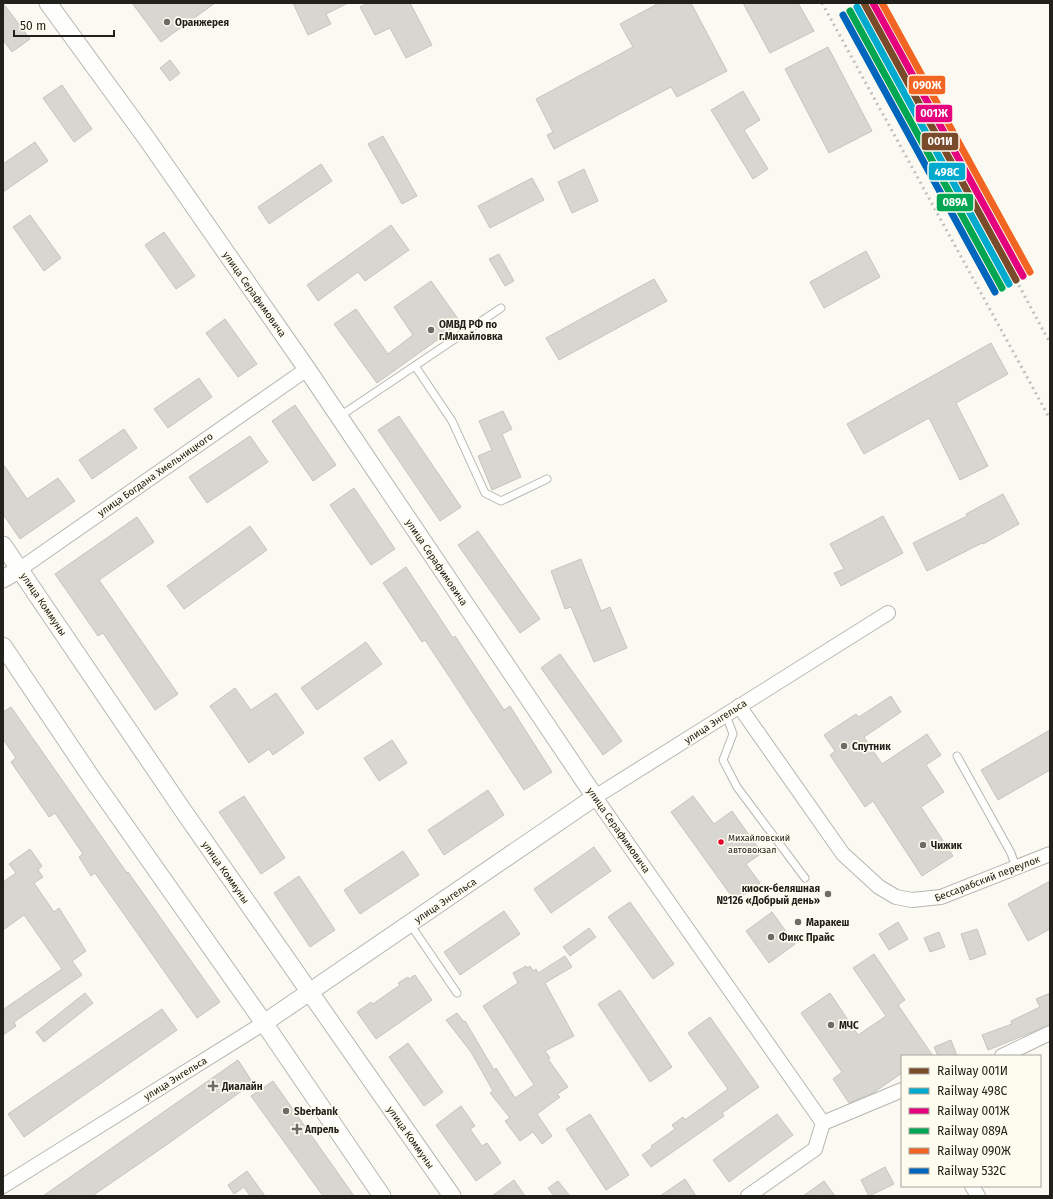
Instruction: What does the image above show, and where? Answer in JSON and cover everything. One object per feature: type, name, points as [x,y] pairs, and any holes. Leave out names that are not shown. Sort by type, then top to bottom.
[{"type":"street","name":"улица Серафимовича","points":[[48,3],[147,139],[307,369],[595,797],[823,1123]]},
{"type":"street","name":"улица Богдана Хмельницкого","points":[[3,579],[20,569],[307,369]]},
{"type":"street","name":"улица Коммуны","points":[[3,545],[182,809],[452,1196]]},
{"type":"street","name":"улица Энгельса","points":[[3,1186],[264,1023],[595,797],[888,613]]},
{"type":"street","points":[[3,646],[93,780],[264,1023],[382,1196]]},
{"type":"street","name":"Бессарабский переулок","points":[[738,706],[843,854],[879,887],[896,897],[912,900],[941,897],[1016,869],[1050,854]]},
{"type":"street","points":[[1004,1055],[1050,1033]]},
{"type":"street","points":[[748,1196],[815,1150],[823,1123],[901,1090]]},
{"type":"street","points":[[973,1187],[978,1196]]},
{"type":"lane","points":[[339,416],[501,308]]},
{"type":"lane","points":[[415,366],[452,421],[485,493],[501,501],[547,479]]},
{"type":"lane","points":[[726,715],[734,734],[723,760],[737,787],[805,878]]},
{"type":"lane","points":[[957,756],[1011,853],[1016,869]]},
{"type":"lane","points":[[410,924],[457,993]]},
{"type":"building","points":[[3,3],[30,39],[12,52],[3,40]]},
{"type":"building","name":"Оранжерея","points":[[132,3],[215,3],[161,42]]},
{"type":"building","points":[[293,3],[348,3],[326,14],[331,24],[308,35]]},
{"type":"building","points":[[368,3],[410,3],[432,45],[406,58],[390,28],[375,35],[360,7]]},
{"type":"building","points":[[659,3],[691,3],[727,71],[677,97],[671,87],[554,149],[547,135],[553,132],[536,99],[633,47],[620,24]]},
{"type":"building","points":[[743,3],[798,3],[814,31],[770,53]]},
{"type":"building","points":[[828,47],[872,131],[829,153],[785,69]]},
{"type":"building","points":[[170,60],[180,73],[170,81],[160,68]]},
{"type":"building","points":[[62,85],[92,129],[74,142],[43,98]]},
{"type":"building","points":[[743,91],[760,120],[744,130],[768,169],[753,179],[711,110]]},
{"type":"building","points":[[383,136],[417,196],[402,204],[368,144]]},
{"type":"building","points":[[35,142],[48,161],[3,192],[3,164]]},
{"type":"building","points":[[321,164],[332,181],[269,224],[258,207]]},
{"type":"building","points":[[584,169],[598,201],[572,213],[558,182]]},
{"type":"building","points":[[532,178],[544,200],[490,228],[478,206]]},
{"type":"building","points":[[30,215],[61,258],[44,271],[13,227]]},
{"type":"building","points":[[391,225],[409,250],[365,281],[358,272],[318,301],[307,285]]},
{"type":"building","points":[[164,232],[195,276],[176,289],[145,245]]},
{"type":"building","points":[[866,251],[880,277],[824,308],[810,282]]},
{"type":"building","points":[[499,254],[514,281],[505,286],[489,259]]},
{"type":"building","points":[[654,279],[667,301],[559,360],[546,338]]},
{"type":"building","name":"ОМВД РФ по г.Михайловка","points":[[431,281],[461,323],[377,383],[334,324],[356,309],[388,354],[413,335],[394,307]]},
{"type":"building","points":[[225,319],[257,364],[238,377],[206,333]]},
{"type":"building","points":[[991,343],[1008,374],[956,403],[988,466],[960,480],[929,418],[864,454],[847,424]]},
{"type":"building","points":[[199,378],[212,397],[168,428],[154,409]]},
{"type":"building","points":[[295,405],[336,465],[313,481],[272,421]]},
{"type":"building","points":[[503,411],[512,429],[502,434],[521,477],[492,490],[478,456],[492,450],[479,421]]},
{"type":"building","points":[[399,416],[461,507],[440,521],[378,430]]},
{"type":"building","points":[[124,429],[137,448],[92,479],[79,460]]},
{"type":"building","points":[[250,436],[268,462],[207,503],[189,477]]},
{"type":"building","points":[[3,464],[27,499],[58,478],[75,501],[20,539],[3,514]]},
{"type":"building","points":[[354,488],[395,549],[371,565],[330,505]]},
{"type":"building","points":[[1003,494],[1019,524],[983,544],[982,543],[927,571],[913,543],[967,516],[966,514]]},
{"type":"building","points":[[883,516],[903,553],[841,586],[834,573],[844,569],[830,544]]},
{"type":"building","points":[[137,517],[154,542],[99,580],[178,694],[155,710],[103,633],[98,636],[55,574]]},
{"type":"building","points":[[250,526],[267,550],[184,609],[167,586]]},
{"type":"building","points":[[478,531],[540,619],[520,633],[458,545]]},
{"type":"building","points":[[581,559],[601,611],[610,607],[627,648],[594,662],[571,607],[565,609],[551,571]]},
{"type":"building","points":[[406,567],[453,638],[455,636],[504,710],[510,706],[552,772],[524,790],[425,640],[422,642],[383,583]]},
{"type":"building","points":[[366,642],[382,664],[317,710],[301,688]]},
{"type":"building","points":[[560,654],[622,741],[603,755],[541,668]]},
{"type":"building","points":[[235,688],[251,710],[276,693],[304,733],[273,755],[269,749],[249,763],[210,706]]},
{"type":"building","points":[[891,696],[901,712],[864,737],[882,764],[927,734],[941,755],[926,765],[944,792],[921,807],[953,856],[922,876],[873,801],[865,807],[830,755],[835,751],[824,735],[856,714],[859,717]]},
{"type":"building","points":[[11,707],[127,873],[128,872],[220,1002],[197,1018],[95,873],[91,876],[79,857],[83,854],[55,813],[49,817],[11,762],[16,758],[3,739],[3,712]]},
{"type":"building","points":[[1050,730],[1050,770],[998,800],[981,770]]},
{"type":"building","points":[[392,740],[407,763],[379,781],[364,758]]},
{"type":"building","points":[[488,790],[504,815],[444,855],[428,830]]},
{"type":"building","points":[[244,796],[285,858],[261,874],[219,812]]},
{"type":"building","points":[[693,796],[714,824],[732,811],[762,853],[746,864],[760,883],[735,901],[671,812]]},
{"type":"building","points":[[594,847],[611,871],[551,913],[534,889]]},
{"type":"building","points":[[30,849],[42,866],[38,870],[43,877],[34,883],[54,912],[59,908],[86,951],[72,961],[82,975],[14,1022],[16,1026],[3,1035],[3,1007],[4,1009],[62,969],[24,915],[3,930],[3,882],[16,873],[9,864]]},
{"type":"building","points":[[403,851],[419,875],[360,914],[344,890]]},
{"type":"building","points":[[299,876],[335,930],[310,947],[274,893]]},
{"type":"building","points":[[1050,881],[1050,929],[1028,941],[1008,904]]},
{"type":"building","points":[[630,902],[674,964],[653,979],[608,917]]},
{"type":"building","points":[[504,911],[520,934],[460,975],[444,952]]},
{"type":"building","name":"Фикс Прайс","points":[[772,912],[795,944],[769,963],[746,931]]},
{"type":"building","points":[[898,922],[908,939],[889,950],[879,934]]},
{"type":"building","points":[[589,928],[596,937],[570,956],[563,947]]},
{"type":"building","points":[[977,929],[986,954],[970,960],[961,934]]},
{"type":"building","points":[[939,932],[945,947],[930,952],[924,938]]},
{"type":"building","name":"МЧС","points":[[874,954],[905,1000],[898,1005],[932,1055],[901,1055],[901,1074],[873,1093],[849,1103],[833,1079],[842,1072],[801,1013],[830,993],[858,1035],[886,1016],[853,968]]},
{"type":"building","points":[[565,956],[572,967],[545,983],[574,1036],[545,1051],[550,1058],[548,1059],[568,1087],[557,1094],[560,1097],[537,1114],[552,1136],[542,1144],[533,1132],[520,1141],[505,1121],[510,1118],[490,1093],[493,1091],[471,1052],[446,1020],[457,1013],[464,1022],[465,1021],[494,1070],[496,1068],[515,1098],[534,1085],[483,1006],[518,983],[513,973],[526,966],[527,968],[530,966],[533,971],[536,969],[538,973]]},
{"type":"building","points":[[415,975],[432,1000],[376,1039],[357,1012],[371,1002],[373,1004],[400,985],[398,983]]},
{"type":"building","points":[[620,990],[672,1067],[650,1082],[598,1004]]},
{"type":"building","points":[[85,993],[93,1003],[44,1042],[36,1032]]},
{"type":"building","points":[[1050,993],[1050,1025],[988,1050],[982,1035],[1012,1024],[1011,1021],[1040,1007],[1036,999]]},
{"type":"building","points":[[162,1009],[177,1030],[24,1137],[8,1114]]},
{"type":"building","points":[[710,1017],[759,1087],[722,1113],[724,1116],[651,1167],[642,1155],[652,1148],[651,1146],[675,1129],[672,1125],[683,1117],[685,1120],[728,1089],[688,1033]]},
{"type":"building","points":[[951,1040],[957,1055],[938,1055],[934,1047]]},
{"type":"building","points":[[408,1043],[443,1092],[424,1106],[389,1057]]},
{"type":"building","points":[[238,1060],[253,1083],[162,1148],[92,1196],[43,1196]]},
{"type":"building","points":[[273,1081],[354,1196],[323,1196],[251,1096]]},
{"type":"building","points":[[461,1106],[475,1126],[470,1129],[482,1146],[487,1143],[501,1163],[476,1181],[436,1125]]},
{"type":"building","points":[[590,1114],[629,1175],[606,1190],[566,1129]]},
{"type":"building","points":[[777,1114],[793,1135],[729,1182],[713,1160]]},
{"type":"building","points":[[885,1167],[894,1184],[869,1196],[861,1180]]},
{"type":"building","points":[[247,1171],[265,1196],[250,1196],[244,1187],[234,1194],[228,1185]]},
{"type":"building","points":[[685,1179],[696,1196],[660,1196]]},
{"type":"building","points":[[514,1180],[525,1196],[492,1196]]},
{"type":"building","points":[[558,1181],[570,1196],[554,1196],[548,1188]]},
{"type":"building","points":[[824,1181],[835,1196],[803,1196]]},
{"type":"railway","points":[[822,3],[1050,419]]},
{"type":"railway","points":[[1016,280],[1050,343]]},
{"type":"rail line","name":"001И","points":[[864,3],[1016,280]]},
{"type":"rail line","name":"001Ж","points":[[873,3],[1023,276]]},
{"type":"rail line","name":"090Ж","points":[[882,3],[1030,272]]},
{"type":"rail line","name":"498С","points":[[857,7],[1009,284]]},
{"type":"rail line","name":"089А","points":[[850,11],[1002,288]]},
{"type":"rail line","name":"532С","points":[[843,15],[995,292]]},
{"type":"place","name":"Оранжерея","points":[[167,22]]},
{"type":"place","name":"ОМВД РФ по г.Михайловка","points":[[431,330]]},
{"type":"place","name":"Спутник","points":[[844,746]]},
{"type":"place","name":"Михайловский автовокзал","points":[[721,842]]},
{"type":"place","name":"Чижик","points":[[923,845]]},
{"type":"place","name":"киоск-беляшная №126 «Добрый день»","points":[[828,894]]},
{"type":"place","name":"Маракеш","points":[[798,922]]},
{"type":"place","name":"Фикс Прайс","points":[[771,937]]},
{"type":"place","name":"МЧС","points":[[831,1025]]},
{"type":"place","name":"Диалайн","points":[[213,1086]]},
{"type":"place","name":"Sberbank","points":[[286,1111]]},
{"type":"place","name":"Апрель","points":[[297,1129]]}]
